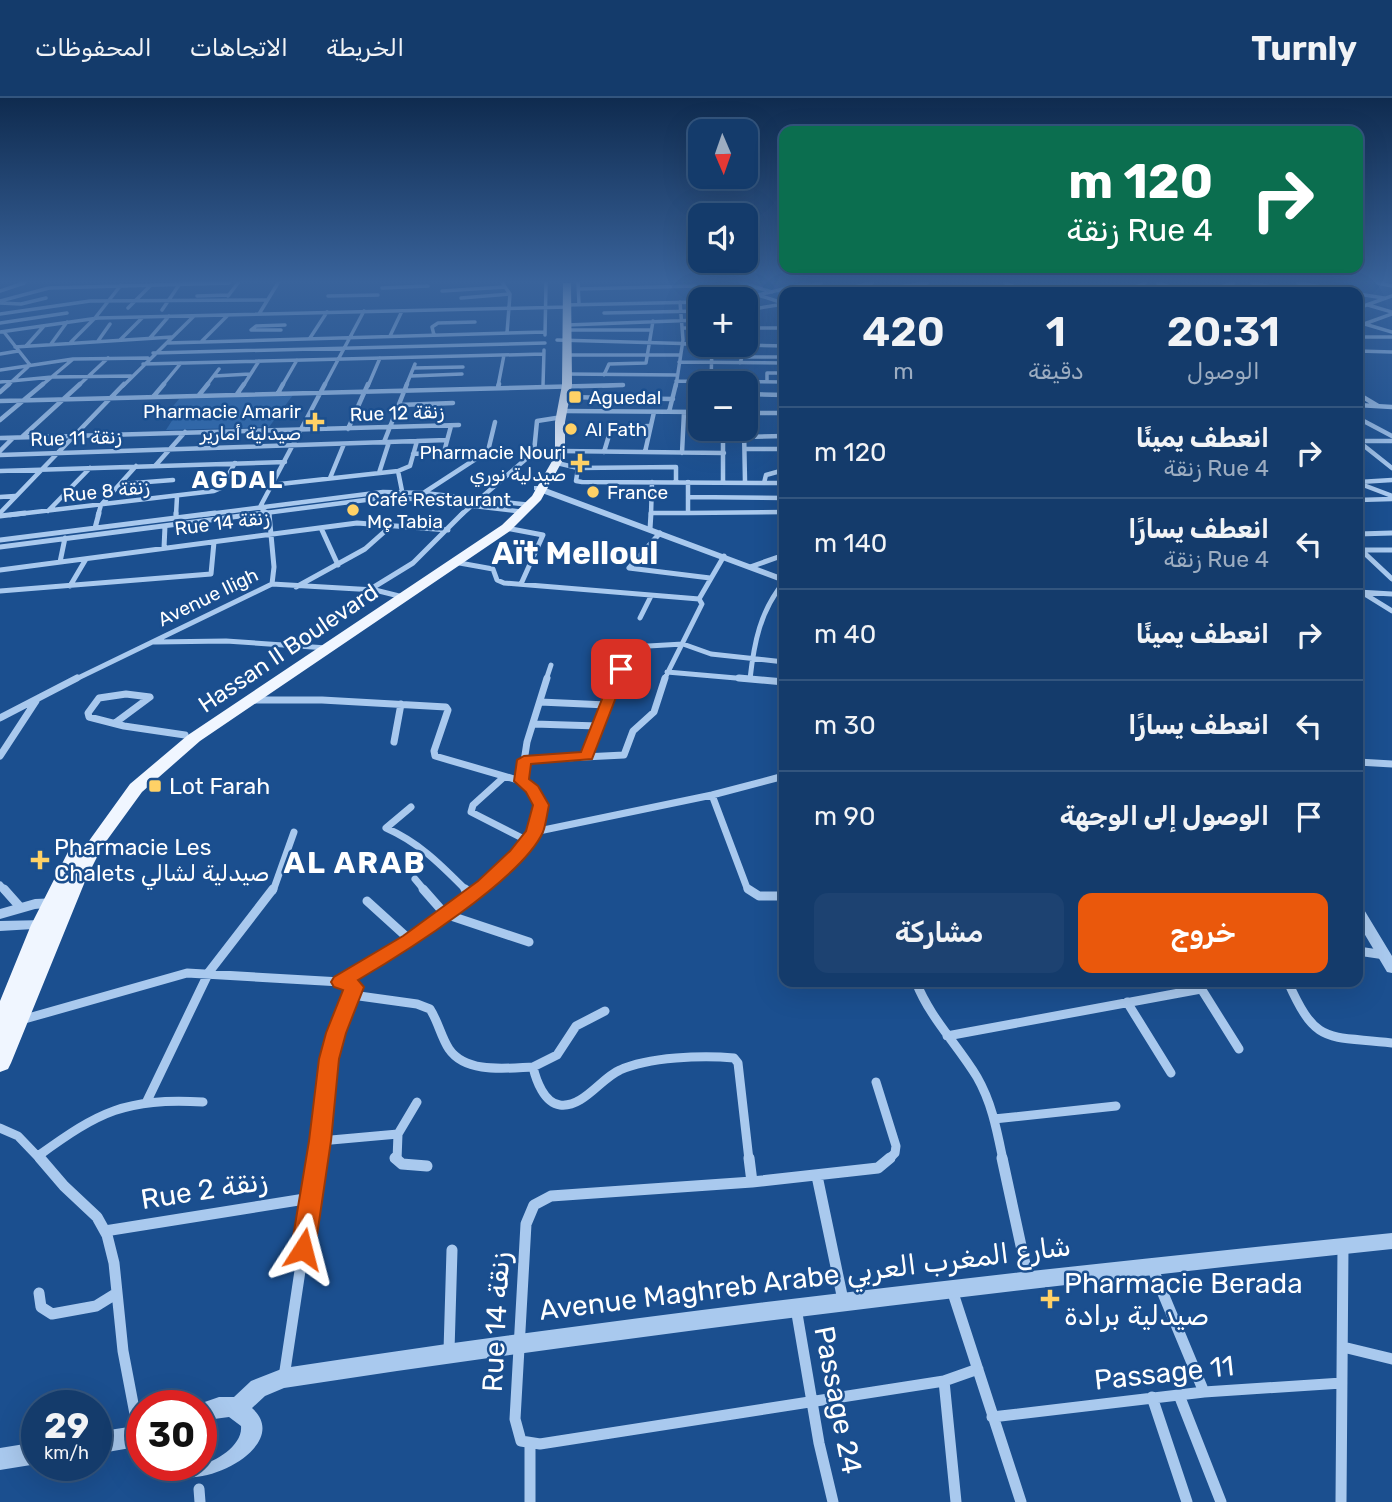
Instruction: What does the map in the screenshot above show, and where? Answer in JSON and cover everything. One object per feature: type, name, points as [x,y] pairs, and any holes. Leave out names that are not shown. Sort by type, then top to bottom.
[{"type":"main road","name":"Hassan II Boulevard","points":[[556,355],[559,349]]},
{"type":"main road","name":"Hassan II Boulevard","points":[[399,596],[506,528],[557,463],[561,451],[559,382],[567,374],[565,349]]},
{"type":"main road","name":"Hassan II Boulevard","points":[[540,488],[555,451],[565,397],[559,382]]},
{"type":"main road","name":"Hassan II Boulevard","points":[[0,1063],[6,1025],[87,834],[113,801],[151,762],[185,735],[399,596],[524,508]]},
{"type":"main road","name":"Hassan II Boulevard","points":[[58,903],[94,845],[136,788],[177,751],[322,647]]},
{"type":"street","points":[[17,349],[30,365]]},
{"type":"street","points":[[0,515],[15,496],[159,349]]},
{"type":"street","points":[[153,353],[321,349]]},
{"type":"street","points":[[260,507],[345,349]]},
{"type":"street","points":[[437,357],[439,349]]},
{"type":"street","points":[[543,386],[544,349]]},
{"type":"street","points":[[604,375],[607,365],[645,364],[649,349]]},
{"type":"street","points":[[669,411],[677,381],[680,349]]},
{"type":"street","points":[[242,361],[251,350]]},
{"type":"street","points":[[0,354],[19,351]]},
{"type":"street","points":[[1363,351],[1392,352]]},
{"type":"street","points":[[1381,351],[1392,359]]},
{"type":"street","points":[[143,364],[544,354]]},
{"type":"street","points":[[498,387],[504,355]]},
{"type":"street","points":[[566,355],[679,355]]},
{"type":"street","points":[[411,376],[462,374],[465,356]]},
{"type":"street","points":[[712,357],[712,371]]},
{"type":"street","points":[[740,363],[743,357],[779,357]]},
{"type":"street","points":[[0,370],[73,359],[149,358]]},
{"type":"street","points":[[348,429],[380,358]]},
{"type":"street","points":[[2,418],[73,359]]},
{"type":"street","points":[[22,438],[108,359]]},
{"type":"street","points":[[278,393],[297,360]]},
{"type":"street","points":[[237,394],[259,361]]},
{"type":"street","points":[[679,362],[779,363]]},
{"type":"street","points":[[153,397],[181,363]]},
{"type":"street","points":[[766,363],[767,382]]},
{"type":"street","points":[[0,392],[30,365]]},
{"type":"street","points":[[379,473],[391,428],[415,366],[463,367]]},
{"type":"street","points":[[199,395],[219,369]]},
{"type":"street","points":[[767,373],[779,373]]},
{"type":"street","points":[[214,376],[250,374]]},
{"type":"street","points":[[567,374],[677,375]]},
{"type":"street","points":[[0,382],[52,377],[131,376]]},
{"type":"street","points":[[677,381],[688,381]]},
{"type":"street","points":[[0,401],[543,386],[559,382],[623,386]]},
{"type":"street","points":[[758,382],[779,382]]},
{"type":"street","points":[[758,394],[779,395]]},
{"type":"street","points":[[1363,396],[1378,406]]},
{"type":"street","points":[[565,397],[673,399]]},
{"type":"street","points":[[399,405],[453,403]]},
{"type":"street","points":[[1363,405],[1392,407]]},
{"type":"street","points":[[645,452],[654,412]]},
{"type":"street","points":[[682,453],[684,412]]},
{"type":"street","points":[[369,590],[412,563],[471,505],[534,452],[537,421],[560,414],[688,412]]},
{"type":"street","points":[[758,413],[779,413]]},
{"type":"street","points":[[1363,421],[1392,438]]},
{"type":"street","points":[[424,493],[488,451],[495,422]]},
{"type":"street","name":"Rue 12 زنقة","points":[[0,438],[459,425]]},
{"type":"street","points":[[444,452],[451,426]]},
{"type":"street","points":[[604,452],[610,432],[614,428],[649,426]]},
{"type":"street","points":[[155,466],[185,432]]},
{"type":"street","points":[[758,437],[779,436]]},
{"type":"street","points":[[0,453],[14,438]]},
{"type":"street","points":[[1363,441],[1392,438]]},
{"type":"street","name":"Rue 11 زنقة","points":[[0,453],[447,440]]},
{"type":"street","points":[[271,485],[398,471],[410,466],[417,441]]},
{"type":"street","points":[[723,441],[723,482]]},
{"type":"street","points":[[745,441],[745,482]]},
{"type":"street","points":[[330,478],[344,444]]},
{"type":"street","points":[[1363,445],[1392,468]]},
{"type":"street","points":[[746,449],[779,449]]},
{"type":"street","points":[[413,454],[488,451]]},
{"type":"street","points":[[561,451],[724,453]]},
{"type":"street","points":[[0,471],[285,462]]},
{"type":"street","name":"Rue 8 زنقة","points":[[0,515],[214,491],[221,488],[235,463]]},
{"type":"street","points":[[557,463],[578,467],[677,467],[676,482]]},
{"type":"street","points":[[95,528],[101,505],[136,466]]},
{"type":"street","points":[[578,467],[576,481],[579,482],[779,483]]},
{"type":"street","points":[[47,511],[90,468]]},
{"type":"street","points":[[398,471],[402,491]]},
{"type":"street","points":[[764,482],[764,477],[779,472]]},
{"type":"street","points":[[121,484],[173,480]]},
{"type":"street","points":[[1363,482],[1392,480]]},
{"type":"street","points":[[650,529],[652,482]]},
{"type":"street","points":[[688,482],[688,513]]},
{"type":"street","points":[[1363,484],[1392,498]]},
{"type":"street","points":[[540,488],[779,579]]},
{"type":"street","points":[[0,540],[402,491],[479,499],[524,508]]},
{"type":"street","points":[[0,497],[15,496]]},
{"type":"street","points":[[176,518],[177,497]]},
{"type":"street","points":[[688,497],[779,498]]},
{"type":"street","points":[[0,547],[389,498],[524,508]]},
{"type":"street","points":[[1363,500],[1392,498]]},
{"type":"street","points":[[260,507],[269,513]]},
{"type":"street","points":[[650,513],[779,512]]},
{"type":"street","name":"Avenue Iligh","points":[[0,718],[272,584],[274,567],[269,513]]},
{"type":"street","name":"Rue 14 زنقة","points":[[0,570],[365,522],[448,530]]},
{"type":"street","points":[[295,587],[365,549],[392,525]]},
{"type":"street","points":[[164,548],[165,526]]},
{"type":"street","points":[[321,528],[338,565]]},
{"type":"street","points":[[506,528],[543,535],[521,584]]},
{"type":"street","points":[[660,533],[629,568],[710,578]]},
{"type":"street","points":[[1363,534],[1392,533]]},
{"type":"street","points":[[60,562],[65,538]]},
{"type":"street","points":[[0,591],[211,574],[214,542]]},
{"type":"street","points":[[1363,549],[1392,550]]},
{"type":"street","points":[[1363,553],[1392,579]]},
{"type":"street","points":[[699,599],[724,556]]},
{"type":"street","points":[[750,567],[779,557]]},
{"type":"street","points":[[70,586],[86,559]]},
{"type":"street","points":[[454,562],[488,567],[499,582],[699,599]]},
{"type":"street","points":[[1380,568],[1392,568]]},
{"type":"street","points":[[272,584],[369,590],[399,596]]},
{"type":"street","points":[[750,679],[766,604],[779,587]]},
{"type":"street","points":[[1363,592],[1392,594]]},
{"type":"street","points":[[1363,593],[1392,611]]},
{"type":"street","points":[[640,618],[651,596]]},
{"type":"street","points":[[524,760],[624,755],[633,731],[654,712],[667,672],[702,604],[699,599]]},
{"type":"street","points":[[151,642],[226,641],[322,647]]},
{"type":"street","points":[[587,756],[630,648],[683,643],[703,648],[711,654],[779,661]]},
{"type":"street","points":[[521,781],[524,760],[551,665]]},
{"type":"street","points":[[667,672],[779,682]]},
{"type":"street","points":[[116,723],[150,697],[126,694],[99,698],[88,713],[89,717],[116,723],[185,735]]},
{"type":"street","points":[[0,756],[37,699]]},
{"type":"street","points":[[249,700],[401,704],[447,708],[434,751],[435,756],[521,781],[533,789],[541,805],[534,832],[506,866],[410,940],[341,982]]},
{"type":"street","points":[[540,702],[607,705]]},
{"type":"street","points":[[394,742],[401,704]]},
{"type":"street","points":[[534,724],[598,726]]},
{"type":"street","points":[[1363,762],[1392,764]]},
{"type":"street","points":[[504,777],[473,805],[471,812],[528,841]]},
{"type":"street","points":[[534,832],[779,778]]},
{"type":"street","points":[[712,795],[747,888],[759,896],[779,896]]},
{"type":"street","points":[[411,807],[386,828],[411,839],[434,857],[471,895]]},
{"type":"street","points":[[147,1101],[209,972],[272,892],[294,832]]},
{"type":"street","points":[[415,879],[445,914],[529,942]]},
{"type":"street","points":[[0,885],[20,907]]},
{"type":"street","points":[[367,901],[410,940]]},
{"type":"street","points":[[0,914],[20,907],[58,903]]},
{"type":"street","points":[[1363,919],[1389,961]]},
{"type":"street","points":[[0,926],[49,924]]},
{"type":"street","points":[[1363,952],[1389,961]]},
{"type":"street","points":[[6,1025],[187,973],[209,972],[354,985],[329,1059],[320,1141],[284,1378]]},
{"type":"street","points":[[918,987],[926,1008],[978,1079],[994,1119],[1028,1278]]},
{"type":"street","points":[[947,1036],[1194,987]]},
{"type":"street","points":[[1200,987],[1239,1049]]},
{"type":"street","points":[[1290,987],[1304,1015],[1316,1031],[1324,1035],[1392,1043]]},
{"type":"street","points":[[352,995],[417,1004],[430,1009],[449,1049],[462,1061],[503,1068],[533,1067],[556,1055],[576,1026],[605,1012]]},
{"type":"street","points":[[1127,1002],[1171,1073]]},
{"type":"street","points":[[533,1067],[536,1080],[547,1099],[552,1103],[566,1105],[584,1098],[612,1074],[629,1066],[719,1056],[734,1058],[738,1063],[752,1182],[878,1168],[895,1153],[895,1136],[876,1082]]},
{"type":"street","points":[[38,1156],[89,1123],[125,1107],[147,1101],[203,1102]]},
{"type":"street","points":[[417,1102],[398,1135],[395,1158],[398,1163],[427,1166]]},
{"type":"street","points":[[994,1119],[1116,1106]]},
{"type":"street","points":[[0,1128],[19,1137],[59,1182],[94,1213],[105,1231],[131,1390]]},
{"type":"street","points":[[320,1141],[398,1135]]},
{"type":"street","points":[[817,1176],[844,1301]]},
{"type":"street","name":"Rue 14 زنقة","points":[[535,1444],[521,1441],[517,1435],[515,1419],[526,1224],[534,1205],[551,1196],[752,1182]]},
{"type":"street","name":"Rue 2 زنقة","points":[[105,1231],[311,1198]]},
{"type":"street","name":"Avenue Maghreb Arabe شارع المغرب العربي","points":[[237,1409],[258,1388],[284,1378],[520,1341],[1028,1278],[1392,1241]]},
{"type":"street","points":[[1341,1502],[1343,1246]]},
{"type":"street","points":[[449,1352],[452,1250]]},
{"type":"street","points":[[1151,1265],[1204,1392]]},
{"type":"street","points":[[951,1287],[1021,1502]]},
{"type":"street","points":[[38,1293],[41,1307],[52,1314],[96,1306],[117,1293]]},
{"type":"street","name":"Passage 24","points":[[796,1307],[819,1443],[833,1502]]},
{"type":"street","points":[[1343,1347],[1392,1359]]},
{"type":"street","points":[[530,1502],[535,1444],[944,1381],[978,1369]]},
{"type":"street","points":[[944,1381],[956,1502]]},
{"type":"street","name":"Passage 11","points":[[992,1417],[1204,1392],[1342,1383]]},
{"type":"street","points":[[1179,1395],[1221,1502]]},
{"type":"street","points":[[1152,1398],[1188,1502]]},
{"type":"street","points":[[179,1481],[200,1495],[231,1475],[244,1462],[251,1446],[252,1430],[247,1417],[237,1409],[223,1406],[217,1408]]},
{"type":"street","points":[[1,1463],[21,1457]]},
{"type":"shaded area","points":[[293,395],[269,427],[166,430],[173,419],[163,418],[179,399]]},
{"type":"place","name":"Aguedal","points":[[575,397]]},
{"type":"place","name":"Pharmacie Amarir صيدلية أمارير","points":[[315,422]]},
{"type":"place","name":"Al Fath","points":[[571,429]]},
{"type":"place","name":"Pharmacie Nouri صيدلية نوري","points":[[580,463]]},
{"type":"place","name":"France","points":[[593,492]]},
{"type":"place","name":"Café Restaurant Mç Tabia","points":[[353,510]]},
{"type":"place","name":"Lot Farah","points":[[155,786]]},
{"type":"place","name":"Pharmacie Les Chalets صيدلية لشالي","points":[[40,860]]},
{"type":"place","name":"Pharmacie Berada صيدلية برادة","points":[[1050,1299]]},
{"type":"district","name":"AGDAL","points":[[238,480]]},
{"type":"district","name":"Aït Melloul","points":[[575,553]]},
{"type":"district","name":"AL ARAB","points":[[355,863]]},
{"type":"route","points":[[303,1249],[320,1141],[329,1059],[354,987],[351,983],[341,982],[410,940],[484,885],[516,855],[534,832],[541,805],[533,789],[521,781],[524,760],[587,756],[621,669]]}]
